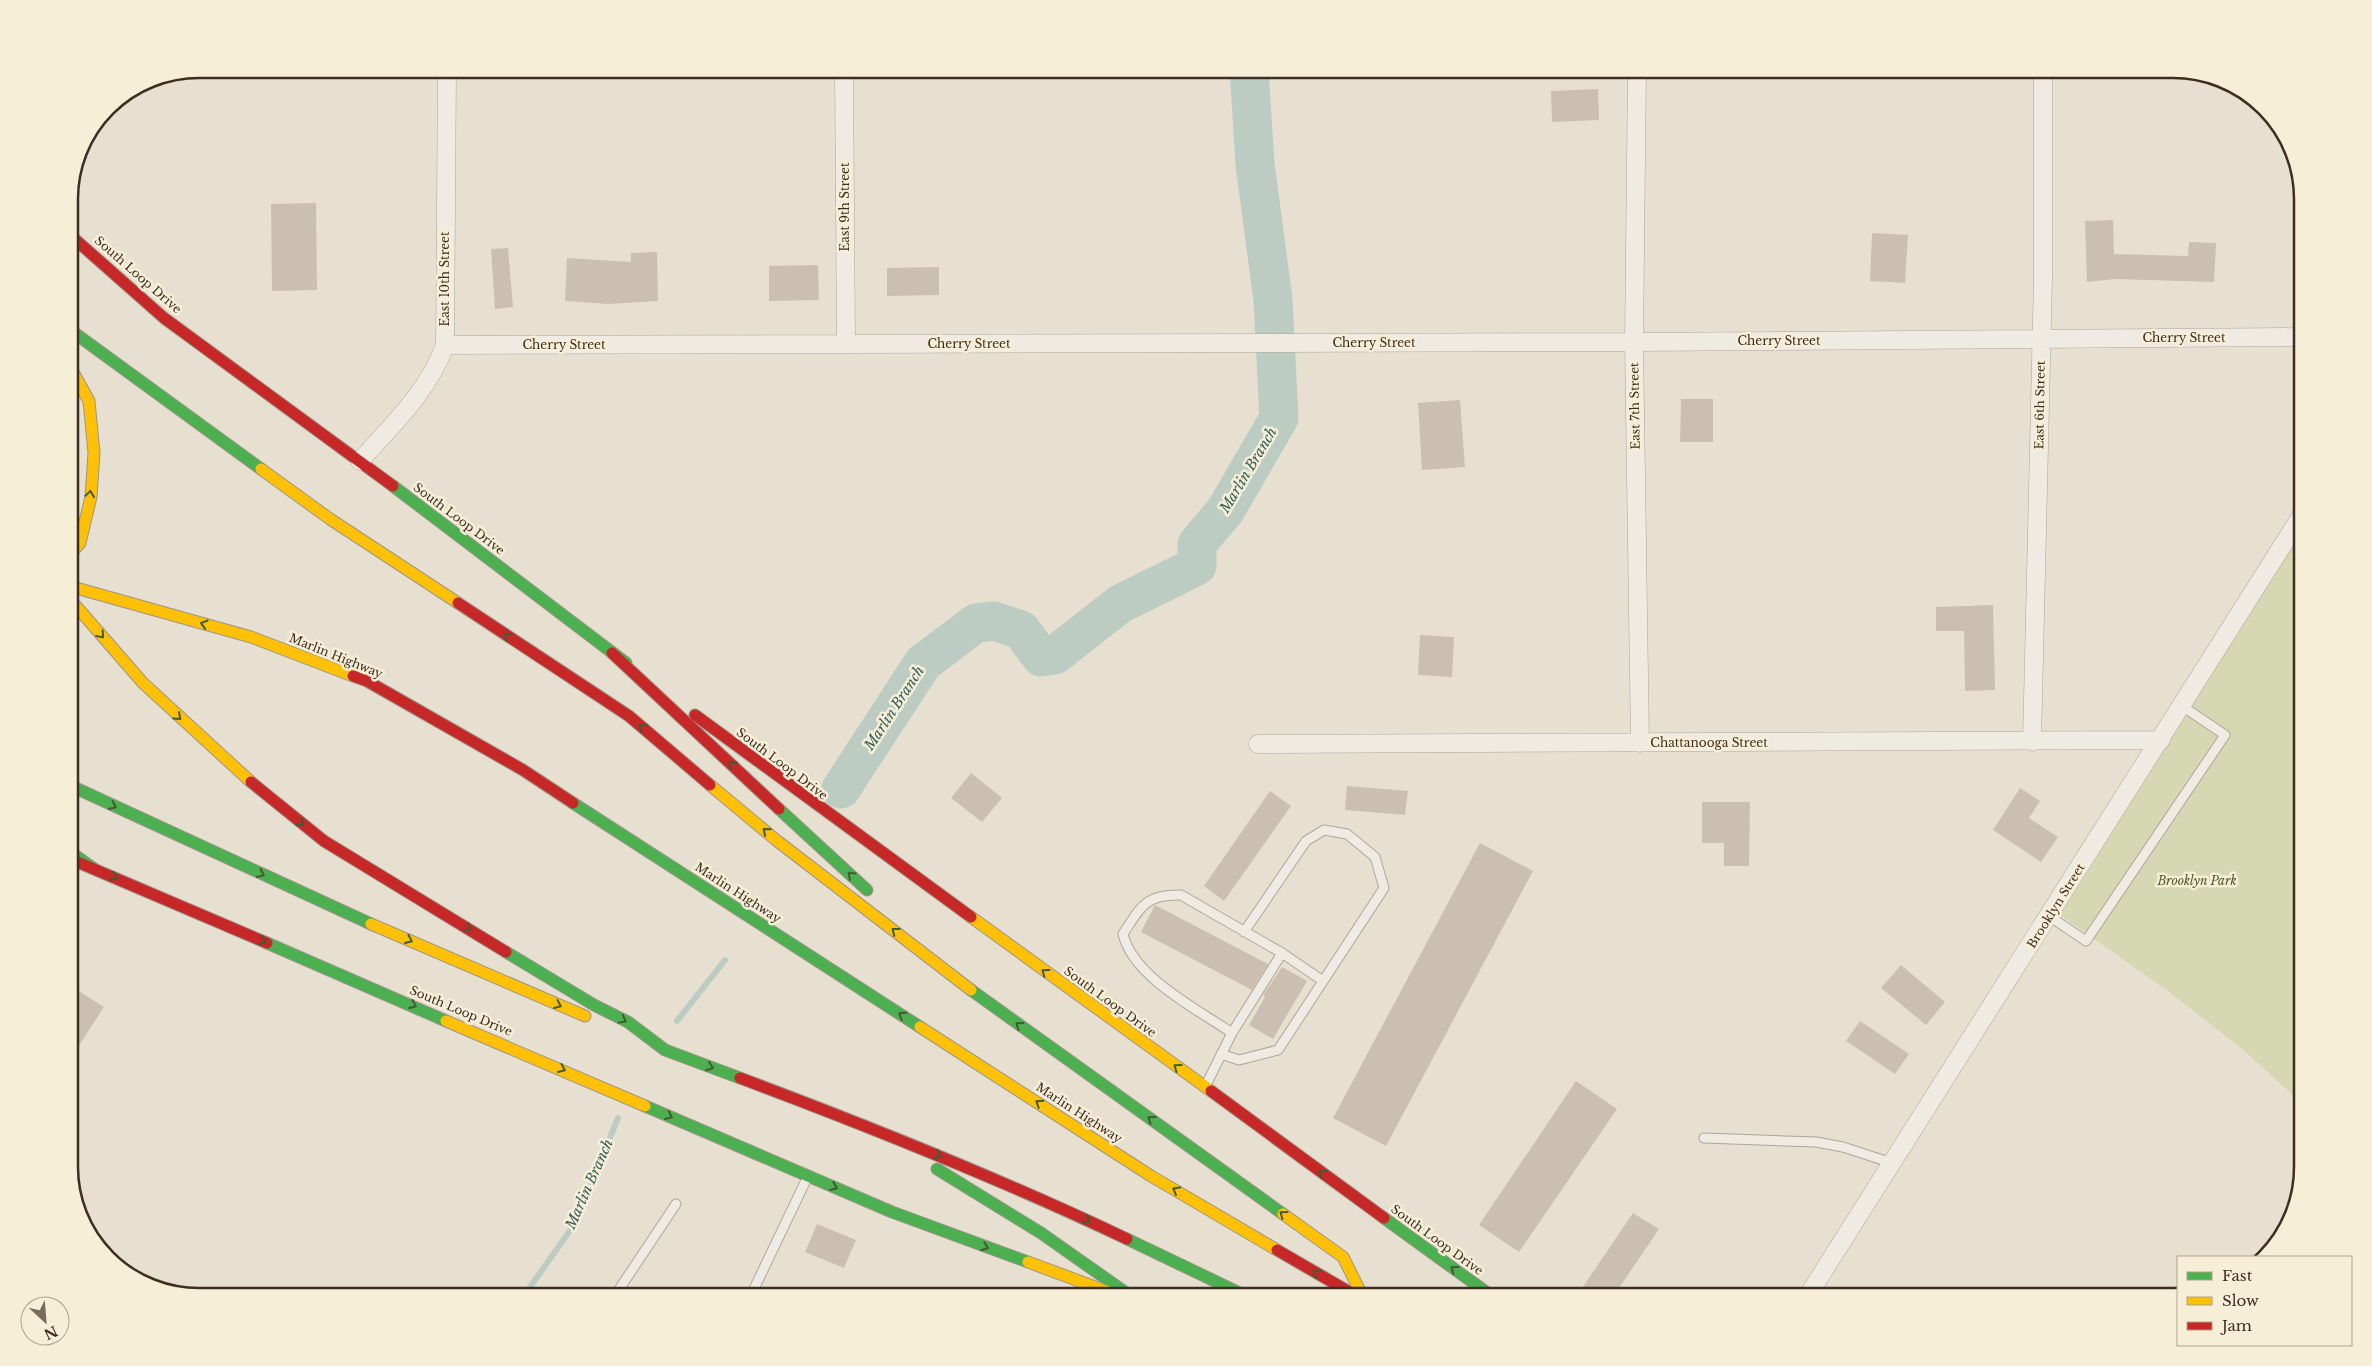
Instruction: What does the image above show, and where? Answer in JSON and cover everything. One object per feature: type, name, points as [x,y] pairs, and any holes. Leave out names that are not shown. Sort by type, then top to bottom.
[{"type":"main road","name":"South Loop Drive","points":[[78,242],[164,318],[360,461],[806,799],[1481,1288]]},
{"type":"main road","points":[[78,336],[330,519],[629,716],[776,840],[989,1003],[1343,1258],[1358,1288]]},
{"type":"main road","points":[[78,380],[90,401],[94,453],[91,497],[78,545]]},
{"type":"main road","name":"Marlin Highway","points":[[78,589],[251,637],[366,681],[523,770],[1151,1176],[1343,1288]]},
{"type":"main road","points":[[78,608],[143,683],[244,776],[324,841],[594,1005],[628,1022],[664,1050]]},
{"type":"main road","points":[[612,652],[873,895]]},
{"type":"main road","points":[[78,789],[320,902],[592,1019]]},
{"type":"main road","points":[[78,857],[93,868]]},
{"type":"main road","name":"South Loop Drive","points":[[78,862],[892,1212],[1098,1288]]},
{"type":"main road","points":[[894,916],[989,1003]]},
{"type":"main road","points":[[610,1027],[664,1050],[861,1123],[1054,1204],[1229,1288]]},
{"type":"main road","points":[[861,1123],[1041,1233],[1119,1288]]},
{"type":"street","name":"East 10th Street","points":[[360,461],[423,390],[438,363],[444,345],[446,78]]},
{"type":"street","name":"East 9th Street","points":[[844,78],[846,344]]},
{"type":"street","name":"East 7th Street","points":[[1636,78],[1634,342],[1640,743]]},
{"type":"street","name":"East 6th Street","points":[[2032,742],[2042,339],[2043,78]]},
{"type":"street","name":"Cherry Street","points":[[444,345],[1634,342],[2294,337]]},
{"type":"street","name":"Brooklyn Street","points":[[1813,1288],[2294,527]]},
{"type":"street","name":"Chattanooga Street","points":[[1258,744],[1502,741],[1640,743],[2161,740]]},
{"type":"lane","points":[[2049,916],[2086,941],[2225,735],[2182,706]]},
{"type":"lane","points":[[1221,1054],[1239,1060],[1278,1050],[1384,888],[1375,857],[1347,834],[1324,830],[1306,841],[1244,932]]},
{"type":"lane","points":[[1232,1032],[1159,983],[1140,965],[1126,946],[1123,934],[1143,904],[1162,894],[1181,895],[1282,954],[1323,981]]},
{"type":"lane","points":[[1204,1088],[1232,1032],[1282,954]]},
{"type":"lane","points":[[1704,1138],[1816,1142],[1843,1147],[1892,1163]]},
{"type":"lane","points":[[754,1288],[808,1176]]},
{"type":"lane","points":[[620,1288],[676,1204]]},
{"type":"green space","name":"Brooklyn Park","points":[[2294,539],[2294,1096],[2241,1048],[2165,989],[2053,910]]},
{"type":"building","points":[[1598,89],[1599,120],[1552,122],[1551,91]]},
{"type":"building","points":[[316,203],[317,290],[272,291],[271,204]]},
{"type":"building","points":[[2113,220],[2114,254],[2188,256],[2189,242],[2216,243],[2214,282],[2115,279],[2087,282],[2085,221]]},
{"type":"building","points":[[1872,233],[1908,235],[1905,283],[1870,281]]},
{"type":"building","points":[[508,248],[513,307],[495,309],[491,249]]},
{"type":"building","points":[[657,252],[658,301],[608,304],[565,301],[567,258],[631,262],[631,253]]},
{"type":"building","points":[[818,265],[819,300],[769,301],[769,266]]},
{"type":"building","points":[[939,267],[939,295],[887,296],[887,268]]},
{"type":"building","points":[[1681,399],[1713,399],[1713,442],[1680,442]]},
{"type":"building","points":[[1460,400],[1465,467],[1422,470],[1418,403]]},
{"type":"building","points":[[1993,605],[1995,690],[1965,691],[1964,631],[1936,631],[1936,607]]},
{"type":"building","points":[[1420,635],[1454,637],[1452,677],[1418,675]]},
{"type":"building","points":[[971,773],[1002,798],[982,822],[951,798]]},
{"type":"building","points":[[1347,786],[1408,791],[1405,815],[1345,810]]},
{"type":"building","points":[[2020,788],[2040,801],[2029,818],[2058,837],[2041,862],[1993,830]]},
{"type":"building","points":[[1270,791],[1291,806],[1224,901],[1204,886]]},
{"type":"building","points":[[1702,802],[1750,802],[1749,866],[1724,866],[1724,843],[1702,843]]},
{"type":"building","points":[[1480,843],[1533,871],[1386,1146],[1333,1118]]},
{"type":"building","points":[[1155,905],[1268,964],[1252,990],[1141,932]]},
{"type":"building","points":[[1901,965],[1945,1002],[1926,1025],[1881,988]]},
{"type":"building","points":[[1282,967],[1307,981],[1273,1039],[1249,1025],[1265,997],[1263,995]]},
{"type":"building","points":[[78,991],[104,1007],[78,1047]]},
{"type":"building","points":[[1860,1021],[1909,1054],[1895,1074],[1846,1041]]},
{"type":"building","points":[[1576,1081],[1617,1109],[1519,1252],[1479,1225]]},
{"type":"building","points":[[1633,1213],[1659,1229],[1619,1288],[1582,1288]]},
{"type":"building","points":[[817,1224],[856,1240],[844,1268],[805,1252]]},
{"type":"waterway","name":"Marlin Branch","points":[[841,789],[923,663],[976,623],[994,621],[1021,630],[1041,657],[1055,655],[1120,604],[1197,566],[1197,544],[1225,511],[1279,418],[1273,300],[1255,164],[1250,78]]},
{"type":"waterway","name":"Marlin Branch","points":[[677,1021],[725,960]]},
{"type":"waterway","name":"Marlin Branch","points":[[529,1288],[576,1222],[618,1118]]},
{"type":"traffic: fast","points":[[78,336],[261,469]]},
{"type":"traffic: fast","points":[[393,486],[626,663]]},
{"type":"traffic: fast","points":[[78,789],[371,924]]},
{"type":"traffic: fast","points":[[573,803],[920,1027]]},
{"type":"traffic: fast","points":[[779,809],[867,890]]},
{"type":"traffic: fast","points":[[78,857],[93,868]]},
{"type":"traffic: fast","points":[[267,943],[446,1021]]},
{"type":"traffic: fast","points":[[506,952],[594,1005],[628,1022],[665,1050],[740,1078]]},
{"type":"traffic: fast","points":[[971,990],[1283,1214]]},
{"type":"traffic: fast","points":[[645,1106],[892,1212],[1028,1262]]},
{"type":"traffic: fast","points":[[937,1169],[1041,1233],[1119,1288]]},
{"type":"traffic: fast","points":[[1384,1218],[1481,1288]]},
{"type":"traffic: fast","points":[[1127,1239],[1229,1288]]},
{"type":"traffic: slow","points":[[78,381],[89,401],[94,453],[91,497],[78,545]]},
{"type":"traffic: slow","points":[[261,469],[330,519],[458,603]]},
{"type":"traffic: slow","points":[[78,589],[251,637],[353,676]]},
{"type":"traffic: slow","points":[[78,608],[143,683],[251,782]]},
{"type":"traffic: slow","points":[[710,785],[776,840],[971,990]]},
{"type":"traffic: slow","points":[[971,917],[1211,1091]]},
{"type":"traffic: slow","points":[[371,924],[585,1016]]},
{"type":"traffic: slow","points":[[446,1021],[645,1106]]},
{"type":"traffic: slow","points":[[920,1027],[1151,1176],[1277,1250]]},
{"type":"traffic: slow","points":[[1283,1214],[1343,1257],[1358,1288]]},
{"type":"traffic: slow","points":[[1028,1262],[1098,1288]]},
{"type":"traffic: jam","points":[[78,242],[164,318],[393,486]]},
{"type":"traffic: jam","points":[[458,603],[629,716],[710,785]]},
{"type":"traffic: jam","points":[[612,653],[779,809]]},
{"type":"traffic: jam","points":[[353,676],[367,681],[523,770],[573,803]]},
{"type":"traffic: jam","points":[[695,715],[971,917]]},
{"type":"traffic: jam","points":[[251,782],[324,841],[506,952]]},
{"type":"traffic: jam","points":[[78,862],[267,943]]},
{"type":"traffic: jam","points":[[740,1078],[935,1154],[1032,1195],[1127,1239]]},
{"type":"traffic: jam","points":[[1211,1091],[1384,1218]]},
{"type":"traffic: jam","points":[[1277,1250],[1342,1288]]}]
